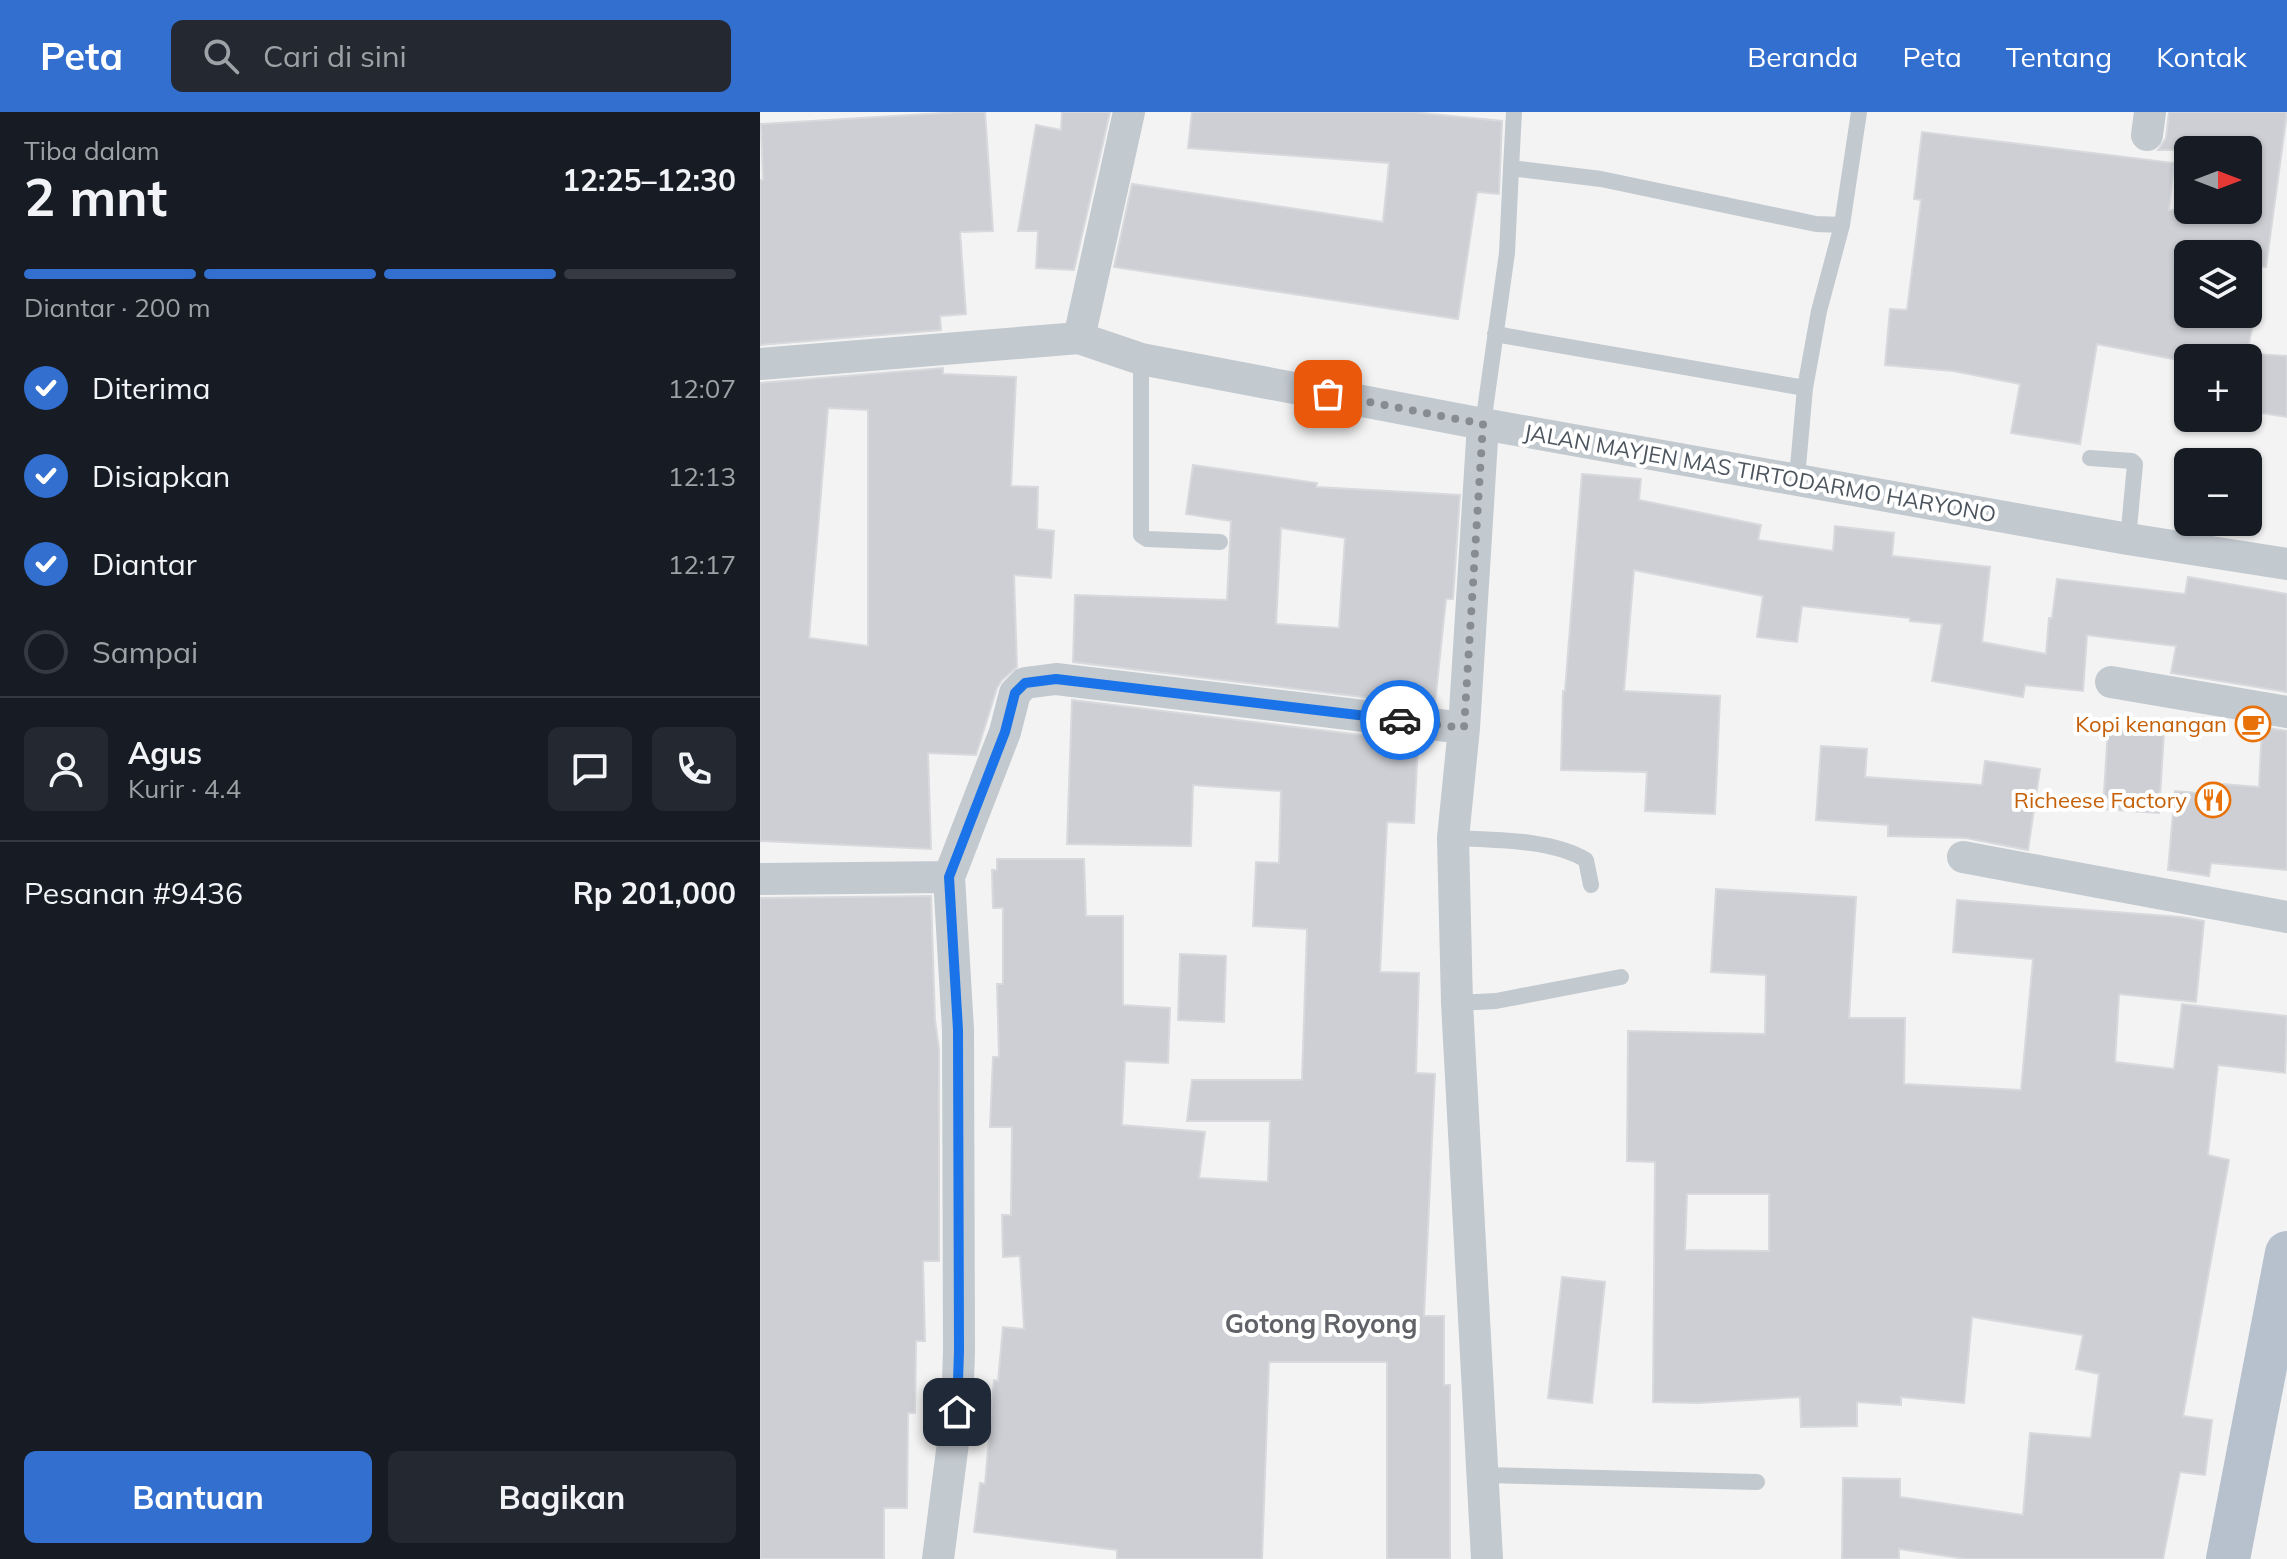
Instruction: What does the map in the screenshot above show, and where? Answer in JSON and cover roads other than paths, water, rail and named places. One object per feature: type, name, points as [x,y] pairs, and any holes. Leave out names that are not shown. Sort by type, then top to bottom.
[{"type":"main road","points":[[2228,1559],[2287,1253]]},
{"type":"street","points":[[1079,338],[1129,112]]},
{"type":"street","name":"JALAN MAYJEN MAS TIRTODARMO HARYONO","points":[[760,364],[1079,338],[1141,359],[1483,424],[2128,539],[2287,564]]},
{"type":"street","points":[[1483,424],[1464,728],[1453,838],[1457,1003],[1487,1559]]},
{"type":"street","points":[[938,1559],[957,1412],[959,1351],[958,1030],[949,877],[1005,732],[1015,693],[1025,683],[1056,679],[1464,728]]},
{"type":"street","points":[[2111,682],[2287,712]]},
{"type":"street","points":[[1963,857],[2287,917]]},
{"type":"street","points":[[760,879],[949,877]]},
{"type":"lane","points":[[1483,424],[1507,253],[1514,112]]},
{"type":"lane","points":[[1797,478],[1805,388],[1819,311],[1842,225],[1859,112]]},
{"type":"lane","points":[[1511,168],[1601,179],[1816,224],[1842,225]]},
{"type":"lane","points":[[1495,334],[1805,388]]},
{"type":"lane","points":[[1141,359],[1141,535],[1147,539],[1220,542]]},
{"type":"lane","points":[[2090,458],[2132,461],[2135,464],[2128,539]]},
{"type":"lane","points":[[1453,838],[1509,841],[1571,850],[1586,860],[1591,885]]},
{"type":"lane","points":[[1457,1003],[1496,1001],[1621,977]]},
{"type":"lane","points":[[1484,1475],[1757,1482]]},
{"type":"place","name":"Kopi kenangan","points":[[2253,724]]},
{"type":"place","name":"Richeese Factory","points":[[2213,800]]},
{"type":"district","name":"Gotong Royong","points":[[1321,1324]]}]
